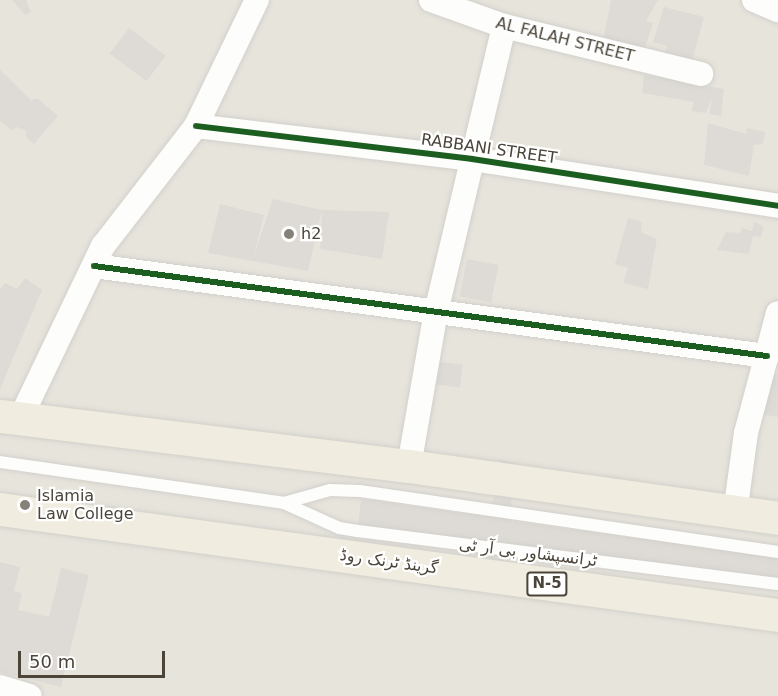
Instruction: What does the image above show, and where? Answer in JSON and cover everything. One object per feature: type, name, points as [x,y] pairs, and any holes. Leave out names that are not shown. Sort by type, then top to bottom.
[{"type":"highway","points":[[10,417],[409,466],[778,519]]},
{"type":"highway","name":"گرینڈ ٹرنک روڈ","points":[[1,514],[778,615]]},
{"type":"street","points":[[10,417],[103,246],[196,126],[257,0]]},
{"type":"street","name":"AL FALAH STREET","points":[[431,0],[504,26],[701,74]]},
{"type":"street","points":[[754,0],[778,10]]},
{"type":"street","points":[[409,466],[436,312],[504,26]]},
{"type":"street","name":"RABBANI STREET","points":[[196,126],[472,159],[778,206]]},
{"type":"street","points":[[94,266],[768,356]]},
{"type":"street","points":[[735,513],[746,433],[778,313]]},
{"type":"street","points":[[0,687],[30,696]]},
{"type":"lane","name":"ٹرانسپشاور بی آر ٹی","points":[[0,462],[284,503],[339,528],[358,531],[778,584]]},
{"type":"lane","name":"ٹرانسپشاور بی آر ٹی","points":[[284,503],[330,490],[359,491],[778,552]]},
{"type":"shaded area","points":[[0,0],[778,0],[778,696],[0,696]]},
{"type":"building","points":[[12,0],[26,0],[31,12],[25,15]]},
{"type":"building","points":[[611,0],[658,0],[646,21],[653,23],[644,51],[603,41]]},
{"type":"building","points":[[664,7],[704,17],[692,61],[664,57],[667,46],[653,42]]},
{"type":"building","points":[[129,28],[166,56],[146,81],[110,54]]},
{"type":"building","points":[[0,70],[31,100],[37,98],[58,116],[34,144],[25,135],[27,132],[17,127],[11,130],[0,121]]},
{"type":"building","points":[[644,75],[724,89],[721,116],[709,114],[712,97],[706,113],[691,111],[694,102],[642,93]]},
{"type":"building","points":[[708,123],[746,134],[747,128],[765,132],[763,144],[754,145],[749,176],[704,165]]},
{"type":"building","points":[[273,199],[322,210],[308,271],[208,253],[220,204],[264,215],[254,255]]},
{"type":"building","points":[[322,210],[389,212],[382,259],[320,249]]},
{"type":"building","points":[[628,218],[642,222],[641,232],[657,239],[648,289],[623,283],[628,268],[615,264]]},
{"type":"building","points":[[754,221],[764,227],[761,237],[753,236],[749,254],[717,250],[726,232],[740,233],[742,228],[752,231]]},
{"type":"building","points":[[467,259],[498,265],[491,302],[460,296]]},
{"type":"building","points":[[25,278],[42,290],[0,389],[0,290],[5,283],[17,289]]},
{"type":"building","points":[[432,361],[463,365],[460,388],[429,384]]},
{"type":"building","points":[[765,372],[778,375],[778,417],[758,414]]},
{"type":"building","points":[[499,459],[516,463],[509,521],[778,557],[778,581],[506,544],[500,591],[482,589],[488,542],[358,526],[361,499],[491,517]]},
{"type":"building","points":[[0,562],[20,567],[14,591],[22,593],[18,610],[49,617],[61,568],[89,575],[61,687],[0,672]]},
{"type":"cycle path","points":[[196,126],[472,159],[778,206]]},
{"type":"cycle path","points":[[94,266],[767,356]]},
{"type":"place","name":"h2","points":[[289,234]]},
{"type":"place","name":"Islamia Law College","points":[[25,505]]}]
